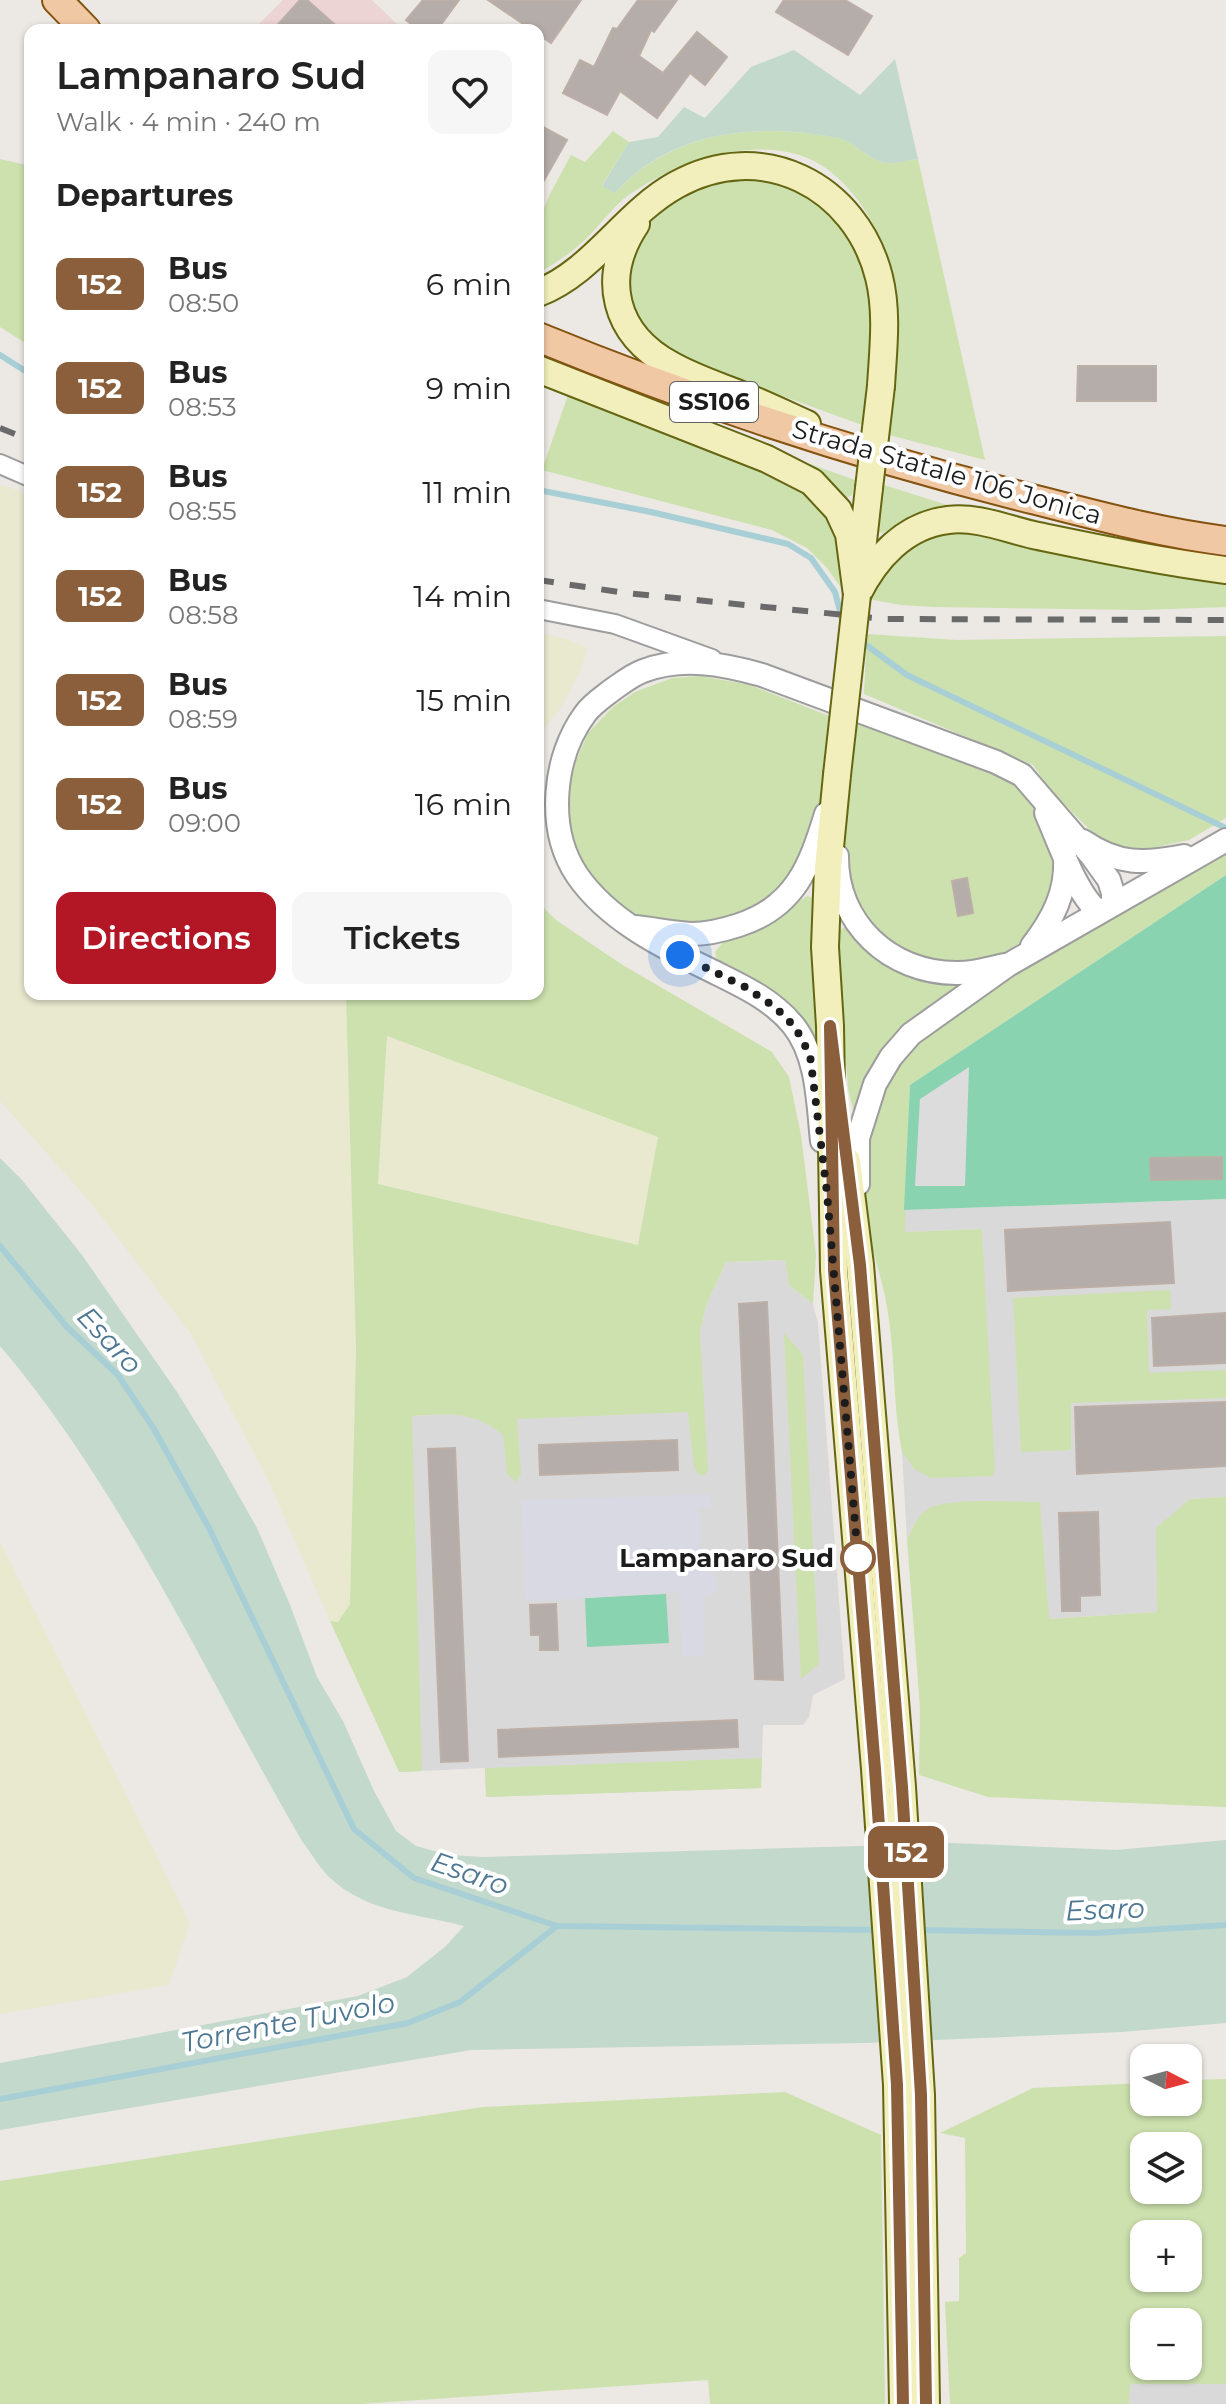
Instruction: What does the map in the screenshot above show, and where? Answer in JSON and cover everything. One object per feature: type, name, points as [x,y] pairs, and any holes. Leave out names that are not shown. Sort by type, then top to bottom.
[{"type":"main road","points":[[57,0],[80,24]]},
{"type":"main road","points":[[544,290],[573,272],[651,201],[694,176],[739,166],[785,172],[816,185],[857,227],[869,248],[879,278],[884,315],[881,386],[837,775],[828,868],[825,947],[847,1267],[875,1769],[914,2335],[926,2404]]},
{"type":"main road","points":[[651,201],[622,246],[617,271],[617,300],[621,314],[636,337],[649,350],[681,370],[893,462]]},
{"type":"main road","name":"Strada Statale 106 Jonica","points":[[544,339],[634,375],[893,462],[1152,529],[1226,541]]},
{"type":"main road","points":[[544,371],[767,459],[812,482],[838,510],[849,534],[857,595]]},
{"type":"main road","points":[[857,595],[866,577],[890,546],[916,529],[947,520],[980,522],[1129,555],[1226,570]]},
{"type":"main road","points":[[903,2404],[914,2335]]},
{"type":"street","points":[[0,464],[24,474]]},
{"type":"street","points":[[544,610],[615,624],[762,675],[996,762],[1022,775],[1036,790],[1069,843],[1081,890],[1090,906],[1106,908]]},
{"type":"street","points":[[726,665],[686,662],[642,671],[625,680],[585,713],[559,772],[558,823],[575,871],[605,908],[654,942],[745,987],[775,1007],[795,1027],[810,1055],[847,1267]]},
{"type":"street","points":[[635,927],[691,934],[720,931],[751,921],[774,908],[792,892],[816,848],[837,775]]},
{"type":"street","points":[[837,775],[836,869],[844,900],[866,936],[880,950],[899,961],[931,971],[960,974],[1017,959],[1048,924],[1060,899],[1069,843]]},
{"type":"street","points":[[847,1267],[858,1138],[875,1084],[891,1057],[911,1034],[1017,959],[1226,840]]},
{"type":"street","points":[[1069,843],[1088,844],[1129,862],[1147,863],[1204,852]]},
{"type":"street","points":[[914,2335],[938,2404]]},
{"type":"shaded area","points":[[283,0],[372,0],[397,24],[259,24]]},
{"type":"shaded area","points":[[969,1067],[965,1186],[915,1186],[920,1099]]},
{"type":"shaded area","points":[[1226,1199],[1226,1497],[1190,1499],[1157,1612],[1049,1619],[914,1524],[907,1540],[902,1452],[914,1469],[981,1229],[905,1232],[904,1210]]},
{"type":"shaded area","points":[[785,1260],[789,1285],[813,1304],[818,1323],[845,1679],[813,1695],[809,1717],[803,1725],[763,1725],[761,1788],[486,1797],[485,1768],[399,1772],[412,1416],[702,1401],[700,1332],[706,1306],[726,1262]]},
{"type":"shaded area","points":[[710,1494],[710,1506],[699,1508],[701,1554],[714,1562],[716,1590],[703,1598],[705,1655],[682,1657],[680,1592],[526,1602],[521,1500]]},
{"type":"shaded area","points":[[1129,2384],[1226,2384],[1226,2404],[1129,2404]]},
{"type":"green space","points":[[794,50],[860,95],[895,59],[918,159],[880,162],[838,138],[778,131],[747,132],[689,144],[662,156],[637,172],[615,193],[602,186],[629,142],[658,137],[684,107],[705,118],[751,67]]},
{"type":"green space","points":[[613,131],[629,142],[602,185],[615,193],[638,172],[663,156],[718,136],[748,132],[808,133],[838,138],[880,162],[918,159],[985,460],[889,435],[899,332],[893,272],[874,224],[853,194],[828,170],[797,155],[761,150],[723,153],[688,163],[630,194],[582,243],[544,269],[544,208],[571,155],[585,162]]},
{"type":"green space","points":[[0,159],[24,165],[24,342],[0,327]]},
{"type":"green space","points":[[722,179],[778,184],[809,196],[836,219],[862,255],[871,280],[875,321],[862,425],[681,359],[648,338],[628,311],[627,258],[638,234],[661,208],[693,186]]},
{"type":"green space","points":[[568,395],[789,481],[815,504],[832,527],[841,554],[842,589],[807,548],[772,530],[544,471]]},
{"type":"green space","points":[[785,455],[855,480],[852,495],[845,499],[818,474]]},
{"type":"green space","points":[[0,484],[24,493],[24,1000],[346,1000],[356,1349],[350,1604],[338,1622],[330,1621],[267,1478],[191,1334],[92,1204],[0,1101]]},
{"type":"green space","points":[[881,484],[963,510],[915,516],[883,533],[878,532]]},
{"type":"green space","points":[[952,529],[1226,579],[1226,607],[1142,610],[934,607],[868,599],[901,548]]},
{"type":"green space","points":[[544,634],[588,648],[563,705],[544,729]]},
{"type":"green space","points":[[867,634],[957,640],[1226,636],[1226,818],[1189,840],[1143,850],[1117,848],[1100,840],[1051,791],[1033,765],[864,694]]},
{"type":"green space","points":[[701,676],[750,685],[829,716],[819,825],[779,897],[704,930],[632,916],[591,879],[578,856],[570,826],[567,795],[571,772],[588,733],[613,707],[635,692],[672,678]]},
{"type":"green space","points":[[857,719],[999,772],[1021,790],[1038,813],[1049,839],[1054,866],[1051,893],[1041,918],[1024,939],[993,957],[957,965],[908,953],[888,943],[874,930],[848,883],[843,862],[846,800]]},
{"type":"green space","points":[[1226,848],[1226,875],[910,1085],[905,1232],[982,1229],[995,1470],[992,1476],[931,1478],[914,1469],[902,1452],[889,1320],[867,1215],[866,1151],[875,1109],[883,1089],[892,1070],[908,1049],[974,998]]},
{"type":"green space","points":[[1226,875],[1226,1199],[904,1210],[910,1085]]},
{"type":"green space","points":[[807,896],[813,898],[814,907],[822,1058],[811,1032],[792,1009],[717,960],[715,952],[723,942],[760,927]]},
{"type":"green space","points":[[544,908],[556,920],[621,964],[772,1052],[789,1077],[801,1135],[816,1255],[813,1304],[789,1285],[785,1260],[726,1262],[706,1306],[700,1332],[708,1471],[704,1476],[698,1474],[694,1467],[688,1412],[517,1419],[521,1474],[516,1482],[507,1474],[503,1435],[492,1427],[460,1415],[412,1416],[422,1771],[399,1772],[330,1621],[338,1622],[350,1604],[356,1349],[346,1000],[544,1000]],"holes":[[[387,1036],[658,1137],[638,1245],[378,1184]]]},
{"type":"green space","points":[[844,927],[891,970],[920,979],[965,985],[909,1022],[887,1048],[854,1113],[848,1089],[836,934]]},
{"type":"green space","points":[[387,1035],[659,1137],[638,1246],[378,1184]]},
{"type":"green space","points":[[0,1158],[22,1180],[82,1255],[177,1392],[214,1452],[257,1528],[317,1677],[343,1721],[374,1791],[396,1831],[416,1846],[449,1855],[483,1857],[927,1842],[1116,1850],[1226,1840],[1226,2023],[1122,2032],[865,2043],[471,2050],[0,2130],[0,2063],[358,1996],[407,1977],[446,1946],[464,1926],[376,1905],[344,1889],[322,1869],[302,1841],[125,1523],[86,1461],[0,1346]]},
{"type":"green space","points":[[1170,1290],[1171,1309],[1147,1310],[1149,1373],[1226,1370],[1226,1398],[1071,1403],[1071,1450],[1021,1452],[1013,1298]]},
{"type":"green space","points":[[784,1333],[803,1355],[819,1664],[801,1679]]},
{"type":"green space","points":[[1226,1497],[1226,1807],[988,1797],[919,1775],[920,1708],[907,1540],[924,1512],[950,1503],[1040,1502],[1049,1619],[1157,1612],[1156,1528],[1190,1499]]},
{"type":"green space","points":[[0,1541],[190,1923],[169,1985],[0,2014]]},
{"type":"green space","points":[[666,1594],[669,1643],[587,1647],[585,1598]]},
{"type":"green space","points":[[762,1758],[761,1788],[486,1797],[485,1768]]},
{"type":"green space","points":[[1226,2079],[1226,2384],[1130,2384],[1129,2404],[950,2404],[945,2302],[959,2301],[959,2258],[966,2253],[965,2138],[940,2133],[1033,2088],[1130,2084],[1130,2116],[1202,2116],[1202,2080]]},
{"type":"green space","points":[[785,2092],[881,2135],[885,2404],[710,2404],[708,2380],[361,2404],[0,2404],[0,2181],[483,2107]]},
{"type":"building","points":[[300,0],[307,0],[334,24],[278,24]]},
{"type":"building","points":[[423,0],[459,0],[441,24],[411,24],[406,20]]},
{"type":"building","points":[[488,0],[581,0],[551,43],[544,38],[544,24],[523,24]]},
{"type":"building","points":[[638,0],[677,0],[654,32],[651,30],[639,56],[663,73],[697,32],[727,57],[705,85],[690,73],[657,118],[620,91],[607,115],[563,93],[580,60],[594,67],[613,28],[617,29]]},
{"type":"building","points":[[784,0],[845,0],[872,16],[848,55],[776,12]]},
{"type":"building","points":[[544,128],[567,140],[544,180]]},
{"type":"building","points":[[1078,366],[1156,366],[1156,401],[1077,401]]},
{"type":"building","points":[[967,878],[973,913],[958,916],[952,881]]},
{"type":"building","points":[[1222,1157],[1222,1179],[1151,1180],[1150,1158]]},
{"type":"building","points":[[1170,1222],[1174,1283],[1008,1291],[1005,1230]]},
{"type":"building","points":[[767,1302],[783,1680],[755,1679],[739,1304]]},
{"type":"building","points":[[1226,1313],[1226,1363],[1154,1366],[1152,1318]]},
{"type":"building","points":[[1226,1402],[1226,1466],[1077,1474],[1075,1407]]},
{"type":"building","points":[[677,1440],[678,1470],[540,1475],[539,1445]]},
{"type":"building","points":[[455,1448],[468,1761],[441,1762],[428,1449]]},
{"type":"building","points":[[1098,1512],[1100,1595],[1080,1596],[1080,1611],[1062,1611],[1059,1513]]},
{"type":"building","points":[[556,1604],[558,1650],[540,1650],[540,1635],[531,1635],[530,1605]]},
{"type":"building","points":[[737,1720],[738,1747],[499,1757],[498,1730]]},
{"type":"waterway","points":[[0,355],[24,370]]},
{"type":"waterway","points":[[544,491],[788,544],[811,558],[835,592],[843,623]]},
{"type":"waterway","points":[[858,639],[907,675],[1226,828]]},
{"type":"waterway","name":"Esaro","points":[[0,1246],[67,1327],[118,1375],[154,1429],[209,1528],[354,1829],[414,1878],[557,1926],[881,1930]]},
{"type":"waterway","name":"Esaro","points":[[917,1930],[1095,1933],[1226,1925]]},
{"type":"waterway","name":"Torrente Tuvolo","points":[[0,2099],[408,2023],[460,2002],[557,1926]]},
{"type":"railway","points":[[0,428],[24,438]]},
{"type":"railway","points":[[544,581],[626,593],[885,619],[1226,620]]},
{"type":"bus line","name":"152","points":[[903,2404],[897,2085],[875,1769],[834,1270],[830,1026],[860,1265],[902,1787],[921,2095],[926,2404]]},
{"type":"place","name":"Lampanaro Sud","points":[[858,1558]]},
{"type":"route","points":[[680,955],[745,987],[775,1007],[795,1027],[810,1055],[821,1130],[858,1558]]}]
